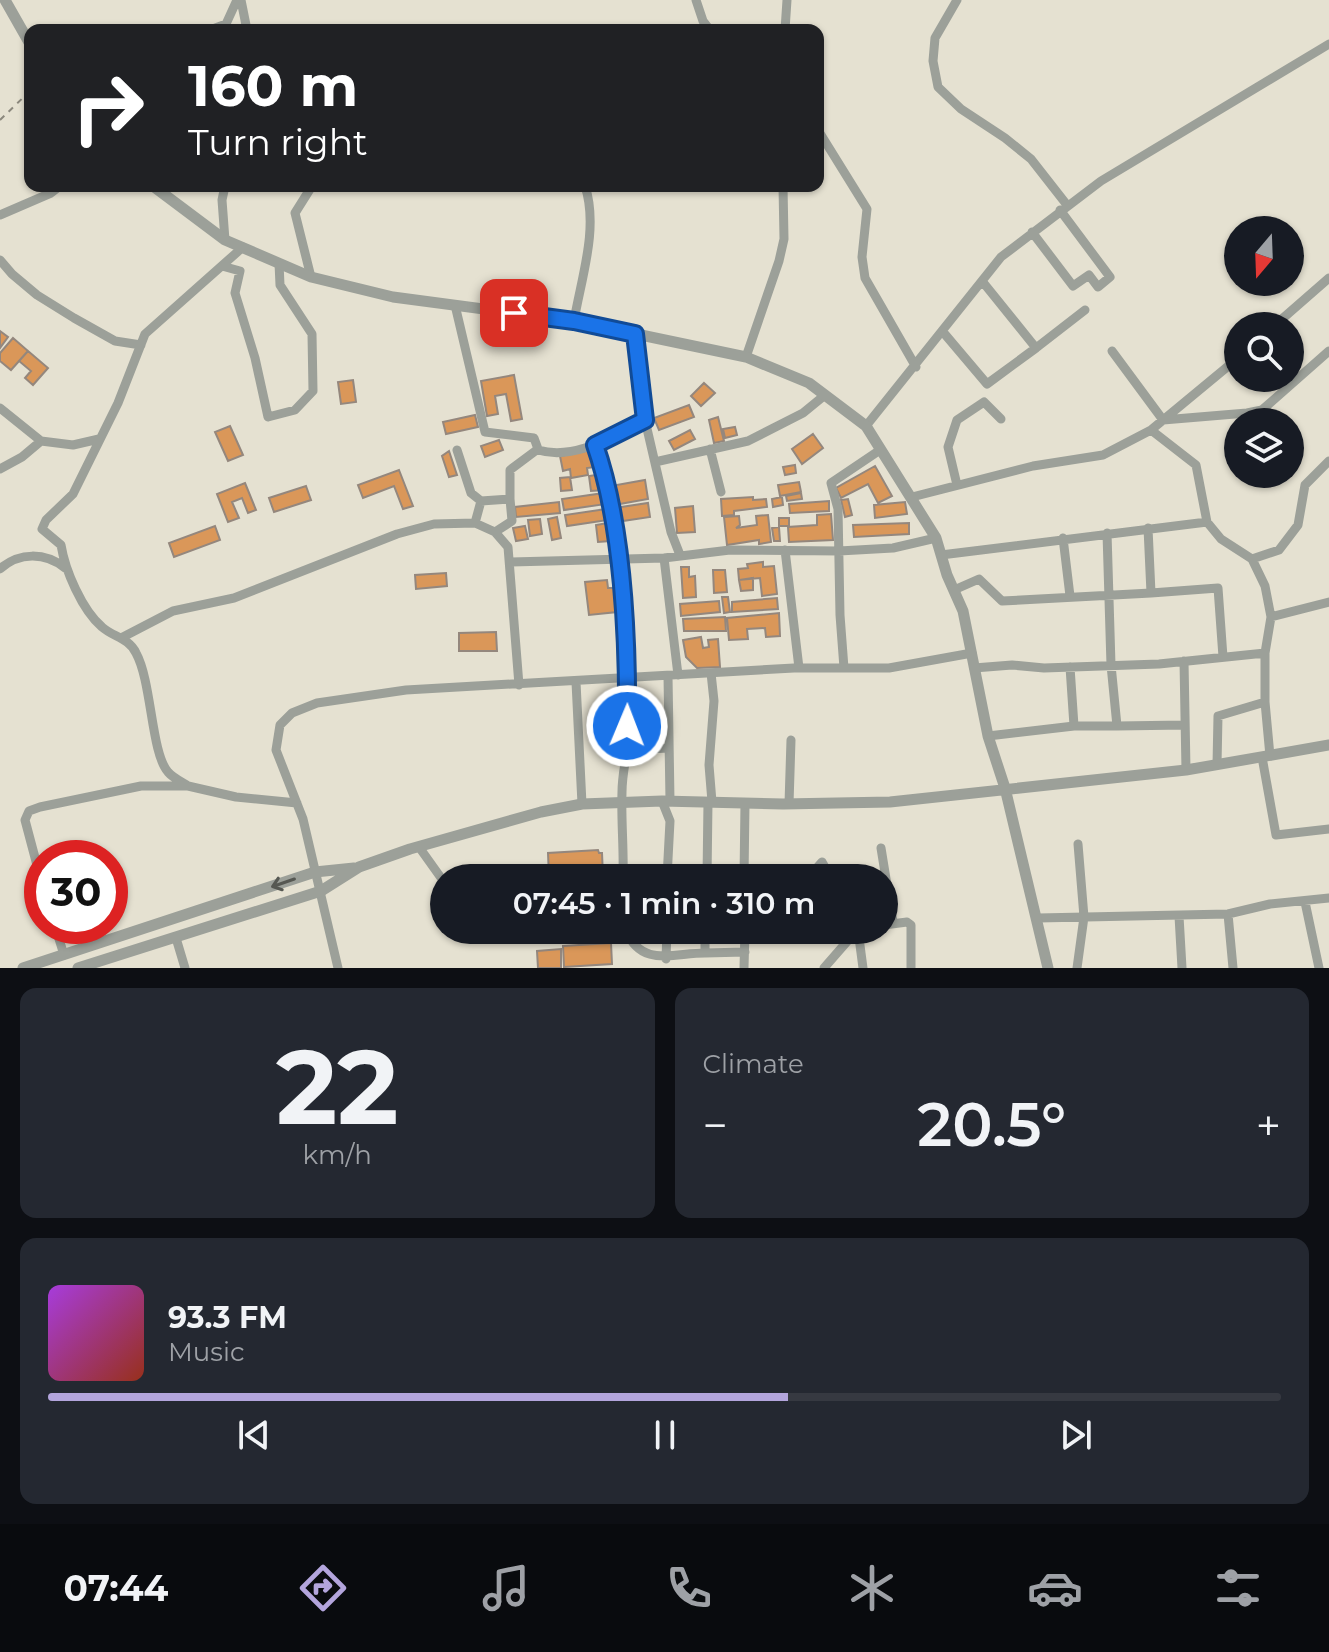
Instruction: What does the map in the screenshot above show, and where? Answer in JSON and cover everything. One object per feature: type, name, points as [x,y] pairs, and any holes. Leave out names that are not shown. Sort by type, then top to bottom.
[{"type":"street","points":[[5,0],[24,33]]},
{"type":"street","points":[[226,24],[239,0]]},
{"type":"street","points":[[239,0],[245,24]]},
{"type":"street","points":[[696,0],[705,24]]},
{"type":"street","points":[[785,24],[787,0]]},
{"type":"street","points":[[957,0],[935,38],[933,61],[938,87],[961,109],[1031,159],[1110,277],[1098,287],[1089,275],[1073,286],[1032,232]]},
{"type":"street","points":[[866,426],[1001,257],[1101,181],[1329,44]]},
{"type":"street","points":[[824,140],[867,209],[862,257],[865,278],[916,367]]},
{"type":"street","points":[[0,215],[52,192]]},
{"type":"street","points":[[161,192],[225,240],[311,277],[393,297],[574,321],[746,357],[809,383],[866,426],[936,538],[963,611],[988,736],[1005,788],[1048,968]]},
{"type":"street","points":[[224,192],[225,240]]},
{"type":"street","points":[[308,192],[295,213],[311,277]]},
{"type":"street","points":[[574,321],[590,231],[587,192]]},
{"type":"street","points":[[746,357],[784,239],[783,192]]},
{"type":"street","points":[[188,786],[165,770],[157,743],[150,696],[137,654],[121,638],[95,621],[65,568],[61,545],[42,529],[46,520],[73,494],[118,403],[145,334],[243,247]]},
{"type":"street","points":[[0,260],[37,295],[74,318],[115,341],[141,345]]},
{"type":"street","points":[[222,266],[240,271],[235,293],[255,358],[268,417],[295,410],[313,391],[312,334],[280,285],[279,263]]},
{"type":"street","points":[[1290,312],[1329,278]]},
{"type":"street","points":[[982,281],[1036,348]]},
{"type":"street","points":[[455,305],[485,432],[534,438],[538,450]]},
{"type":"street","points":[[943,332],[987,384],[1085,310]]},
{"type":"street","points":[[635,334],[645,420],[671,532],[680,555]]},
{"type":"street","points":[[1112,351],[1163,420]]},
{"type":"street","points":[[1163,420],[1262,410],[1329,351]]},
{"type":"street","points":[[912,497],[1033,466],[1103,455],[1151,430],[1224,370]]},
{"type":"street","points":[[655,462],[748,441],[803,413],[825,395]]},
{"type":"street","points":[[957,485],[948,447],[957,420],[984,402],[1001,419]]},
{"type":"street","points":[[0,408],[41,441],[73,445],[99,439]]},
{"type":"street","points":[[538,450],[553,454],[595,445],[645,420]]},
{"type":"street","points":[[1151,430],[1196,465],[1207,522],[1221,539],[1252,559],[1265,586],[1271,617],[1265,653],[1266,756],[1276,835],[1329,829]]},
{"type":"street","points":[[0,469],[22,457],[41,441]]},
{"type":"street","points":[[595,445],[607,479],[619,559],[628,679],[627,750],[623,766],[622,802],[623,864]]},
{"type":"street","points":[[710,449],[721,492]]},
{"type":"street","points":[[457,450],[471,493],[481,501],[510,499]]},
{"type":"street","points":[[495,532],[512,521],[510,470],[538,450]]},
{"type":"street","points":[[844,668],[838,509],[831,483],[880,450]]},
{"type":"street","points":[[1252,559],[1279,550],[1298,525],[1305,485],[1329,461]]},
{"type":"street","points":[[475,523],[481,501]]},
{"type":"street","points":[[941,555],[1207,522]]},
{"type":"street","points":[[121,638],[173,611],[234,598],[397,534],[434,524],[475,523],[495,532],[508,547],[519,685]]},
{"type":"street","points":[[1148,528],[1151,593]]},
{"type":"street","points":[[1107,533],[1111,665],[1117,726]]},
{"type":"street","points":[[511,562],[664,558],[730,550],[893,548],[936,538]]},
{"type":"street","points":[[1063,538],[1070,596]]},
{"type":"street","points":[[785,550],[799,668]]},
{"type":"street","points":[[0,569],[19,557],[27,556],[54,559],[65,568]]},
{"type":"street","points":[[664,558],[673,675],[666,801],[670,821],[668,864]]},
{"type":"street","points":[[954,590],[979,579],[1002,601],[1218,588],[1223,657]]},
{"type":"street","points":[[1271,617],[1329,602]]},
{"type":"street","points":[[338,968],[297,803],[276,750],[280,725],[292,713],[317,703],[406,690],[799,668],[889,668],[972,653]]},
{"type":"street","points":[[974,668],[1111,665],[1265,653]]},
{"type":"street","points":[[1184,661],[1186,770]]},
{"type":"street","points":[[1070,667],[1074,726]]},
{"type":"street","points":[[708,864],[709,765],[714,701],[711,673]]},
{"type":"street","points":[[576,682],[582,804]]},
{"type":"street","points":[[1217,765],[1218,716],[1265,702]]},
{"type":"street","points":[[988,736],[1074,726],[1185,725]]},
{"type":"street","points":[[789,804],[791,740]]},
{"type":"street","points":[[23,968],[315,872],[359,867],[541,812],[582,804],[666,801],[789,804],[890,802],[1186,770],[1329,745]]},
{"type":"street","points":[[627,750],[669,748]]},
{"type":"street","points":[[29,840],[25,820],[29,811],[141,786],[188,786],[225,795],[297,803]]},
{"type":"street","points":[[744,864],[745,803]]},
{"type":"street","points":[[1077,968],[1084,917],[1078,844]]},
{"type":"street","points":[[419,847],[431,864]]},
{"type":"street","points":[[881,848],[882,864]]},
{"type":"street","points":[[78,968],[100,965],[321,891],[359,867]]},
{"type":"street","points":[[1038,918],[1228,914],[1270,904],[1329,898]]},
{"type":"street","points":[[1305,902],[1319,968]]},
{"type":"street","points":[[1228,914],[1233,968]]},
{"type":"street","points":[[1179,916],[1182,968]]},
{"type":"street","points":[[898,922],[911,925],[911,968]]},
{"type":"street","points":[[176,938],[185,968]]},
{"type":"street","points":[[61,944],[64,955]]},
{"type":"street","points":[[634,944],[645,955],[666,959],[675,955],[745,952]]},
{"type":"street","points":[[666,959],[667,944]]},
{"type":"street","points":[[705,944],[705,953]]},
{"type":"street","points":[[744,968],[745,944]]},
{"type":"street","points":[[824,968],[845,944]]},
{"type":"street","points":[[861,944],[863,968]]},
{"type":"path","points":[[0,120],[24,97]]},
{"type":"building","points":[[0,331],[8,337],[0,348]]},
{"type":"building","points":[[13,338],[28,351],[11,370],[0,361],[0,353]]},
{"type":"building","points":[[28,351],[48,368],[33,385],[25,378],[31,371],[19,361]]},
{"type":"building","points":[[514,375],[522,419],[511,421],[506,394],[495,396],[498,414],[487,416],[481,381]]},
{"type":"building","points":[[353,380],[356,402],[341,404],[338,382]]},
{"type":"building","points":[[704,383],[715,393],[701,406],[691,396]]},
{"type":"building","points":[[689,405],[694,417],[659,430],[654,418]]},
{"type":"building","points":[[475,415],[478,427],[446,434],[443,422]]},
{"type":"building","points":[[718,417],[724,441],[714,443],[709,420]]},
{"type":"building","points":[[230,426],[243,455],[228,461],[215,432]]},
{"type":"building","points":[[735,427],[737,435],[725,438],[723,429]]},
{"type":"building","points":[[690,430],[695,439],[674,450],[669,441]]},
{"type":"building","points":[[813,434],[823,448],[802,464],[792,449]]},
{"type":"building","points":[[499,440],[503,450],[485,457],[481,446]]},
{"type":"building","points":[[591,450],[595,467],[587,468],[588,475],[571,478],[570,469],[563,471],[560,456]]},
{"type":"building","points":[[449,451],[457,475],[449,477],[442,456]]},
{"type":"building","points":[[795,465],[796,473],[785,475],[783,467]]},
{"type":"building","points":[[875,466],[892,496],[878,503],[868,484],[841,498],[836,488]]},
{"type":"building","points":[[399,470],[413,506],[403,509],[394,486],[363,498],[358,485]]},
{"type":"building","points":[[603,474],[605,490],[591,491],[589,476]]},
{"type":"building","points":[[570,477],[572,490],[561,491],[560,478]]},
{"type":"building","points":[[645,480],[648,499],[614,505],[611,486]]},
{"type":"building","points":[[799,482],[801,492],[780,496],[778,485]]},
{"type":"building","points":[[245,483],[256,510],[248,513],[242,498],[232,502],[239,518],[228,522],[217,494]]},
{"type":"building","points":[[306,486],[311,500],[274,512],[269,498]]},
{"type":"building","points":[[604,493],[606,504],[564,510],[562,499]]},
{"type":"building","points":[[801,493],[802,499],[787,501],[786,496]]},
{"type":"building","points":[[753,497],[753,500],[766,499],[767,507],[734,511],[734,515],[722,516],[721,499]]},
{"type":"building","points":[[782,497],[783,505],[773,507],[772,499]]},
{"type":"building","points":[[848,499],[852,515],[845,517],[841,500]]},
{"type":"building","points":[[829,501],[829,511],[790,513],[789,504]]},
{"type":"building","points":[[559,502],[560,513],[516,517],[515,507]]},
{"type":"building","points":[[905,502],[907,514],[875,518],[874,505]]},
{"type":"building","points":[[648,503],[650,517],[616,522],[614,508]]},
{"type":"building","points":[[693,506],[695,532],[677,533],[675,508]]},
{"type":"building","points":[[606,509],[608,520],[567,526],[565,515]]},
{"type":"building","points":[[831,514],[833,540],[789,542],[788,527],[817,525],[817,515]]},
{"type":"building","points":[[768,515],[771,542],[759,544],[759,540],[727,545],[724,517],[739,516],[740,525],[736,528],[757,525],[756,516]]},
{"type":"building","points":[[557,517],[561,538],[552,540],[548,519]]},
{"type":"building","points":[[779,518],[789,518],[789,526],[779,526]]},
{"type":"building","points":[[540,519],[542,534],[530,536],[528,520]]},
{"type":"building","points":[[608,523],[610,541],[598,542],[596,525]]},
{"type":"building","points":[[909,523],[909,534],[854,537],[853,525]]},
{"type":"building","points":[[215,526],[220,540],[174,557],[169,543]]},
{"type":"building","points":[[525,526],[528,539],[516,541],[513,528]]},
{"type":"building","points":[[779,527],[780,541],[774,541],[772,528]]},
{"type":"building","points":[[763,562],[763,567],[774,566],[777,594],[762,596],[760,578],[739,580],[738,569]]},
{"type":"building","points":[[681,567],[689,567],[689,577],[695,576],[696,597],[683,598]]},
{"type":"building","points":[[713,570],[725,570],[727,592],[714,593]]},
{"type":"building","points":[[446,573],[447,586],[416,589],[415,575]]},
{"type":"building","points":[[753,578],[753,590],[741,591],[739,580]]},
{"type":"building","points":[[607,580],[608,588],[615,588],[617,612],[589,615],[585,582]]},
{"type":"building","points":[[722,597],[728,597],[730,612],[724,613]]},
{"type":"building","points":[[777,598],[778,609],[732,612],[732,602]]},
{"type":"building","points":[[719,601],[720,612],[681,616],[680,604]]},
{"type":"building","points":[[779,613],[780,636],[766,637],[765,628],[747,629],[748,639],[729,640],[727,618]]},
{"type":"building","points":[[725,617],[726,631],[684,631],[683,619]]},
{"type":"building","points":[[496,632],[497,651],[459,651],[459,633]]},
{"type":"building","points":[[701,637],[703,648],[709,647],[708,640],[718,639],[720,667],[697,668],[686,657],[683,640]]},
{"type":"building","points":[[598,850],[602,853],[602,864],[548,864],[548,853]]},
{"type":"building","points":[[611,944],[612,964],[564,967],[563,946]]},
{"type":"building","points":[[561,949],[561,968],[538,968],[537,951]]},
{"type":"route","points":[[514,313],[635,334],[645,420],[595,445],[607,479],[619,559],[628,679],[627,726]]}]
